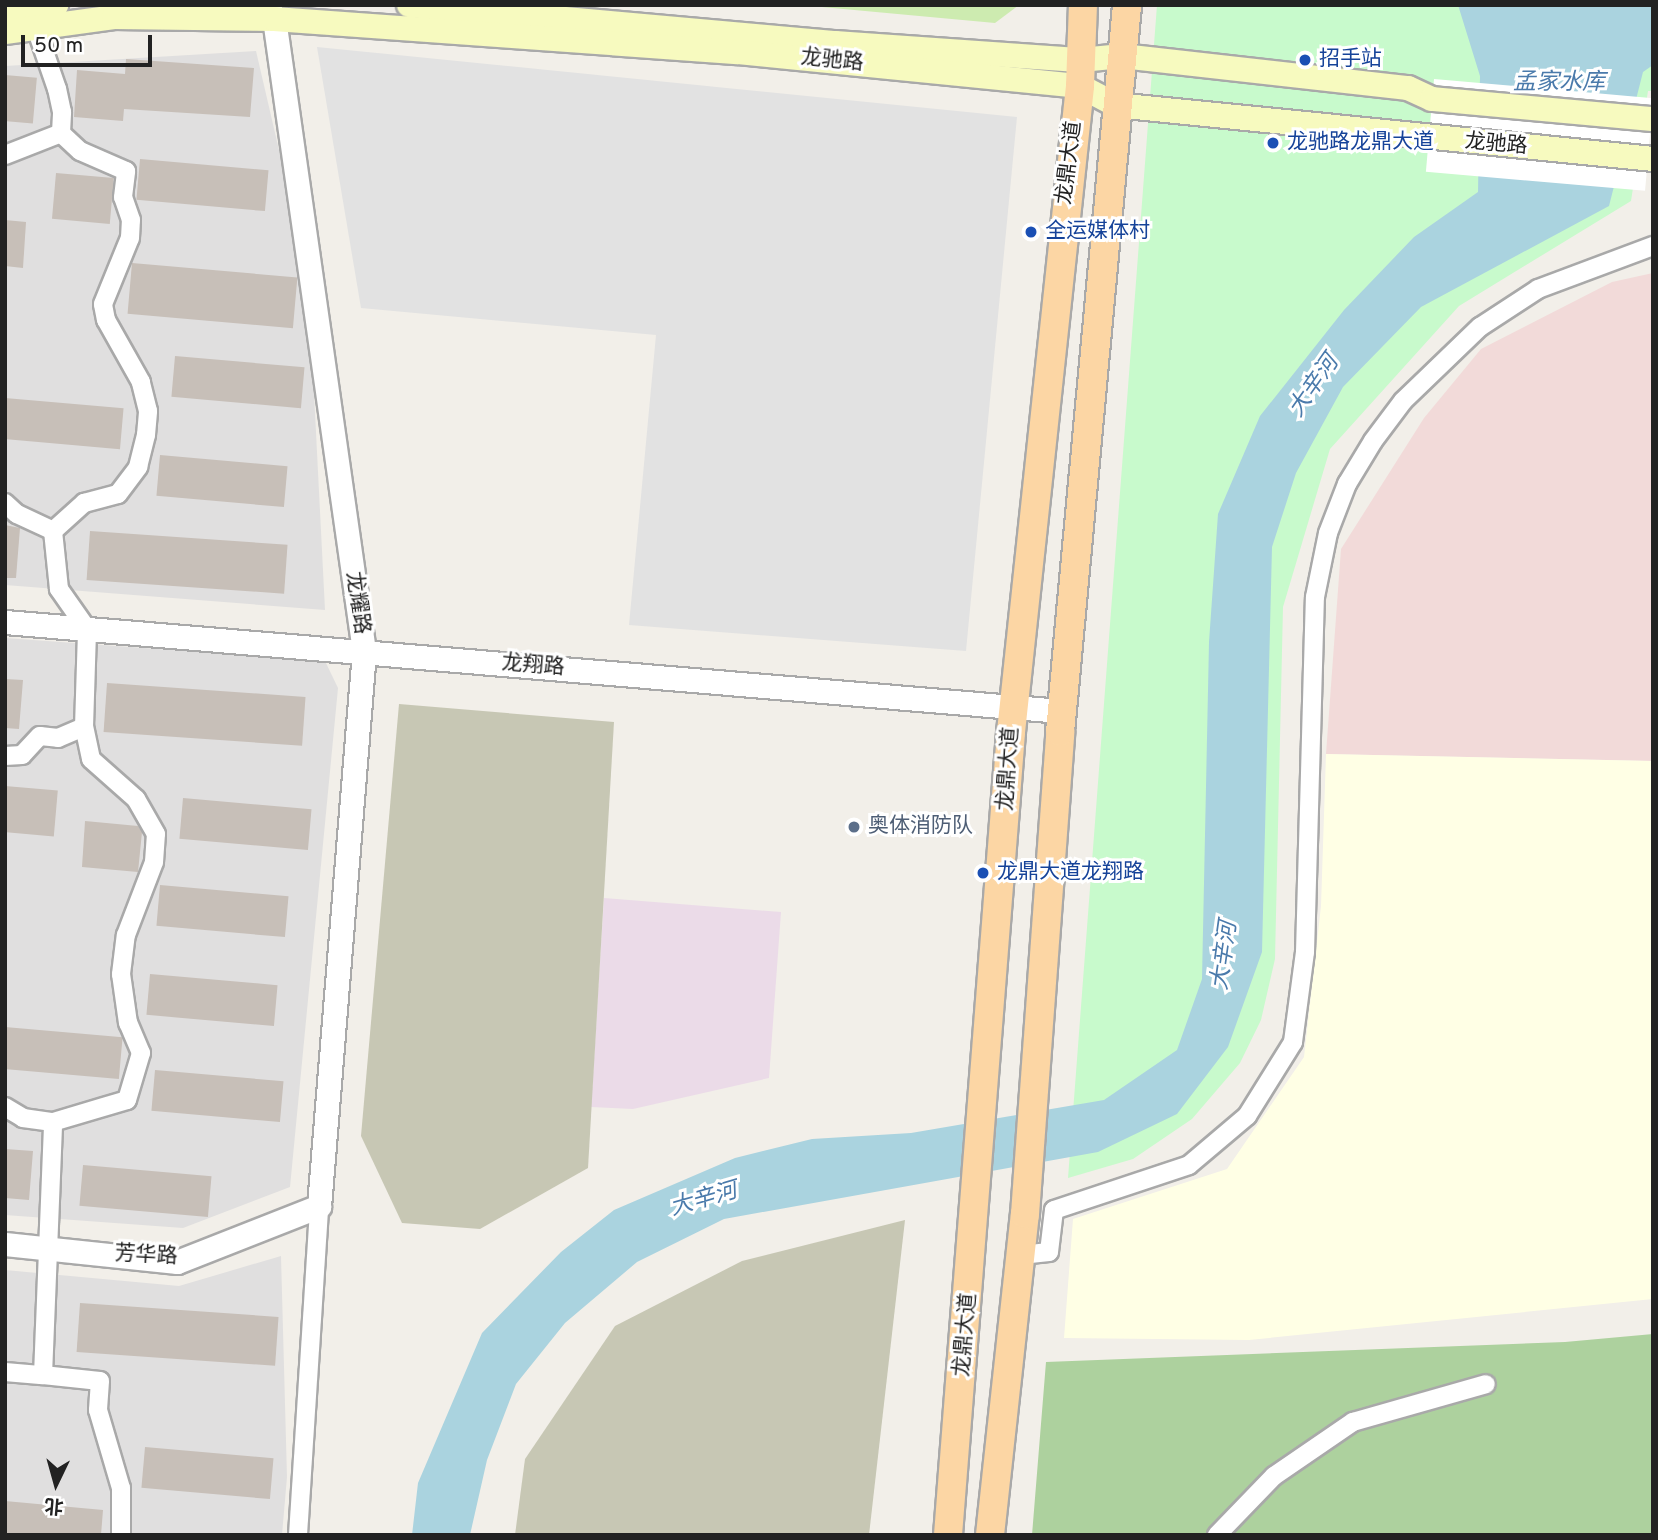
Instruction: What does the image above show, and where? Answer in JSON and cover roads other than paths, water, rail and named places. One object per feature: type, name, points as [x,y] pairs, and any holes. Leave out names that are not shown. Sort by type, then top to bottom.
[{"type":"main road","points":[[5,14],[56,5]]},
{"type":"main road","name":"龙驰路","points":[[409,5],[1080,73],[1116,105],[1429,139],[1652,159]]},
{"type":"main road","name":"龙鼎大道","points":[[948,1535],[1014,708],[1080,73],[1083,5]]},
{"type":"main road","name":"龙鼎大道","points":[[990,1535],[1025,1214],[1061,711],[1127,5]]},
{"type":"main road","name":"龙驰路","points":[[5,32],[114,17],[271,12],[738,52],[1080,73],[1122,56],[1408,88],[1433,99],[1653,119]]},
{"type":"street","name":"龙耀路","points":[[271,12],[364,651],[319,1206]]},
{"type":"street","points":[[36,28],[62,111],[61,133],[80,152],[125,171],[123,197],[130,238],[103,304],[106,320],[141,382],[148,411],[138,467],[118,494],[84,502],[52,531]]},
{"type":"street","points":[[5,155],[61,133]]},
{"type":"street","points":[[1021,1255],[1049,1252],[1054,1210],[1189,1165],[1247,1116],[1293,1042],[1305,952],[1315,597],[1328,533],[1347,484],[1373,441],[1411,392],[1480,327],[1538,289],[1653,246]]},
{"type":"street","points":[[5,503],[17,513],[52,531]]},
{"type":"street","points":[[5,1107],[23,1118],[53,1122],[127,1100],[141,1053],[128,1023],[121,974],[126,935],[154,862],[156,834],[136,799],[91,758],[84,727],[87,629],[59,589],[52,531]]},
{"type":"street","name":"龙翔路","points":[[5,622],[1061,711]]},
{"type":"street","points":[[5,756],[22,755],[40,736],[58,738],[84,727]]},
{"type":"street","points":[[43,1375],[53,1122]]},
{"type":"street","points":[[298,1535],[319,1206]]},
{"type":"street","name":"芳华路","points":[[5,1244],[177,1262],[319,1206]]},
{"type":"street","points":[[5,1372],[100,1381],[98,1410],[121,1488],[121,1535]]},
{"type":"street","points":[[1217,1535],[1274,1476],[1353,1422],[1486,1384]]},
{"type":"water","name":"孟家水库","points":[[1458,5],[1653,5],[1653,65],[1643,72],[1609,206],[1421,307],[1343,387],[1296,473],[1272,547],[1262,952],[1228,1047],[1177,1114],[1098,1152],[724,1219],[637,1262],[565,1323],[516,1384],[487,1460],[470,1535],[412,1535],[418,1483],[482,1333],[561,1252],[614,1210],[735,1158],[812,1139],[911,1133],[1104,1100],[1177,1050],[1202,979],[1209,642],[1218,514],[1260,416],[1344,310],[1414,237],[1478,192],[1480,76]]},
{"type":"place","name":"招手站","points":[[1305,60]]},
{"type":"place","name":"龙驰路龙鼎大道","points":[[1273,143]]},
{"type":"place","name":"全运媒体村","points":[[1031,232]]},
{"type":"place","name":"奥体消防队","points":[[854,827]]},
{"type":"place","name":"龙鼎大道龙翔路","points":[[983,873]]},
{"type":"water label","name":"大辛河","points":[[1315,387]]},
{"type":"water label","name":"大辛河","points":[[1226,956]]},
{"type":"water label","name":"大辛河","points":[[704,1201]]}]
